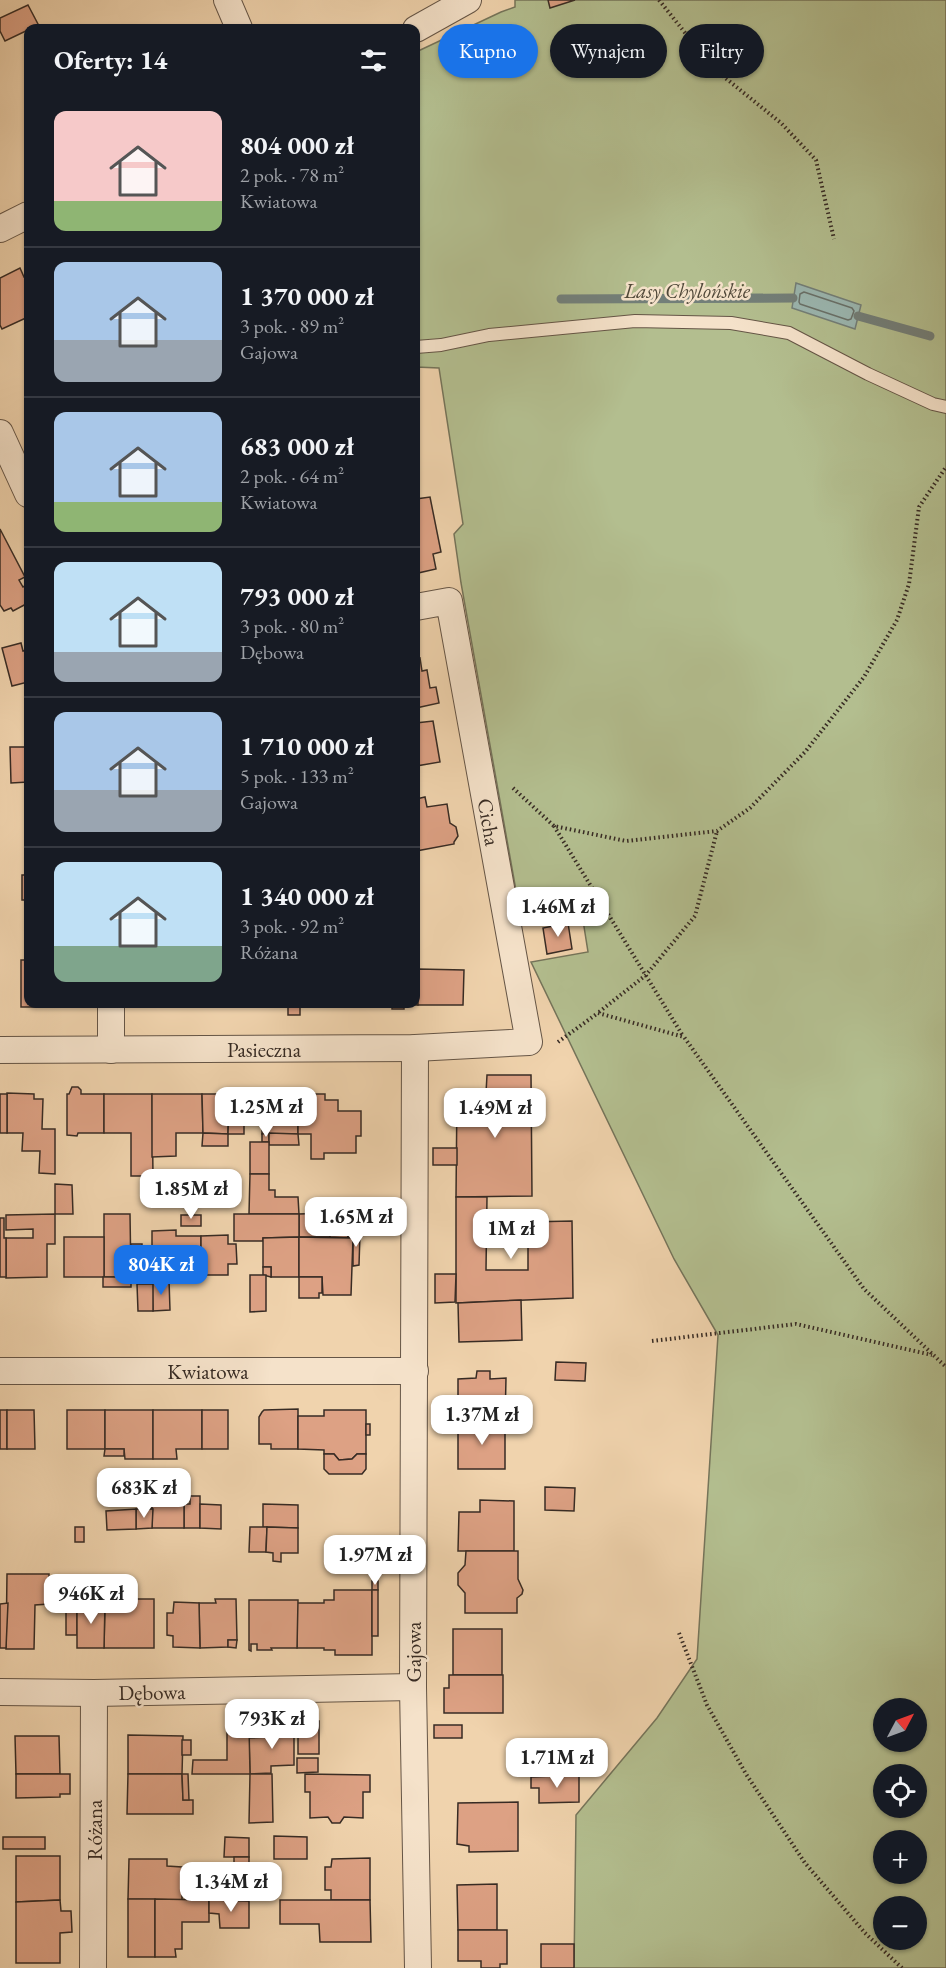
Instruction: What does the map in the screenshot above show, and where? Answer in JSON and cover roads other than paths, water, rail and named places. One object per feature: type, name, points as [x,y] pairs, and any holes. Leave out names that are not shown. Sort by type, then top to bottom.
[{"type":"street","points":[[226,0],[237,24]]},
{"type":"street","points":[[420,27],[468,0]]},
{"type":"street","points":[[0,229],[24,217]]},
{"type":"street","points":[[0,433],[24,485]]},
{"type":"street","name":"Cicha","points":[[420,606],[450,601],[476,752],[539,1045]]},
{"type":"street","points":[[111,1008],[111,1050]]},
{"type":"street","name":"Pasieczna","points":[[0,1050],[415,1048],[539,1045]]},
{"type":"street","name":"Gajowa","points":[[415,1048],[413,1687],[418,1968]]},
{"type":"street","name":"Kwiatowa","points":[[0,1371],[415,1371]]},
{"type":"street","name":"Dębowa","points":[[0,1692],[94,1693],[413,1687]]},
{"type":"street","name":"Różana","points":[[93,1968],[94,1693]]},
{"type":"lane","points":[[420,347],[441,345],[489,335],[635,321],[730,323],[789,333],[868,374],[933,404],[946,407]]},
{"type":"water","points":[[796,283],[861,305],[855,329],[792,308]]},
{"type":"waterway","points":[[561,299],[793,298]]},
{"type":"waterway","points":[[858,316],[930,336]]},
{"type":"park label","name":"Lasy Chylońskie","points":[[687,290]]}]
